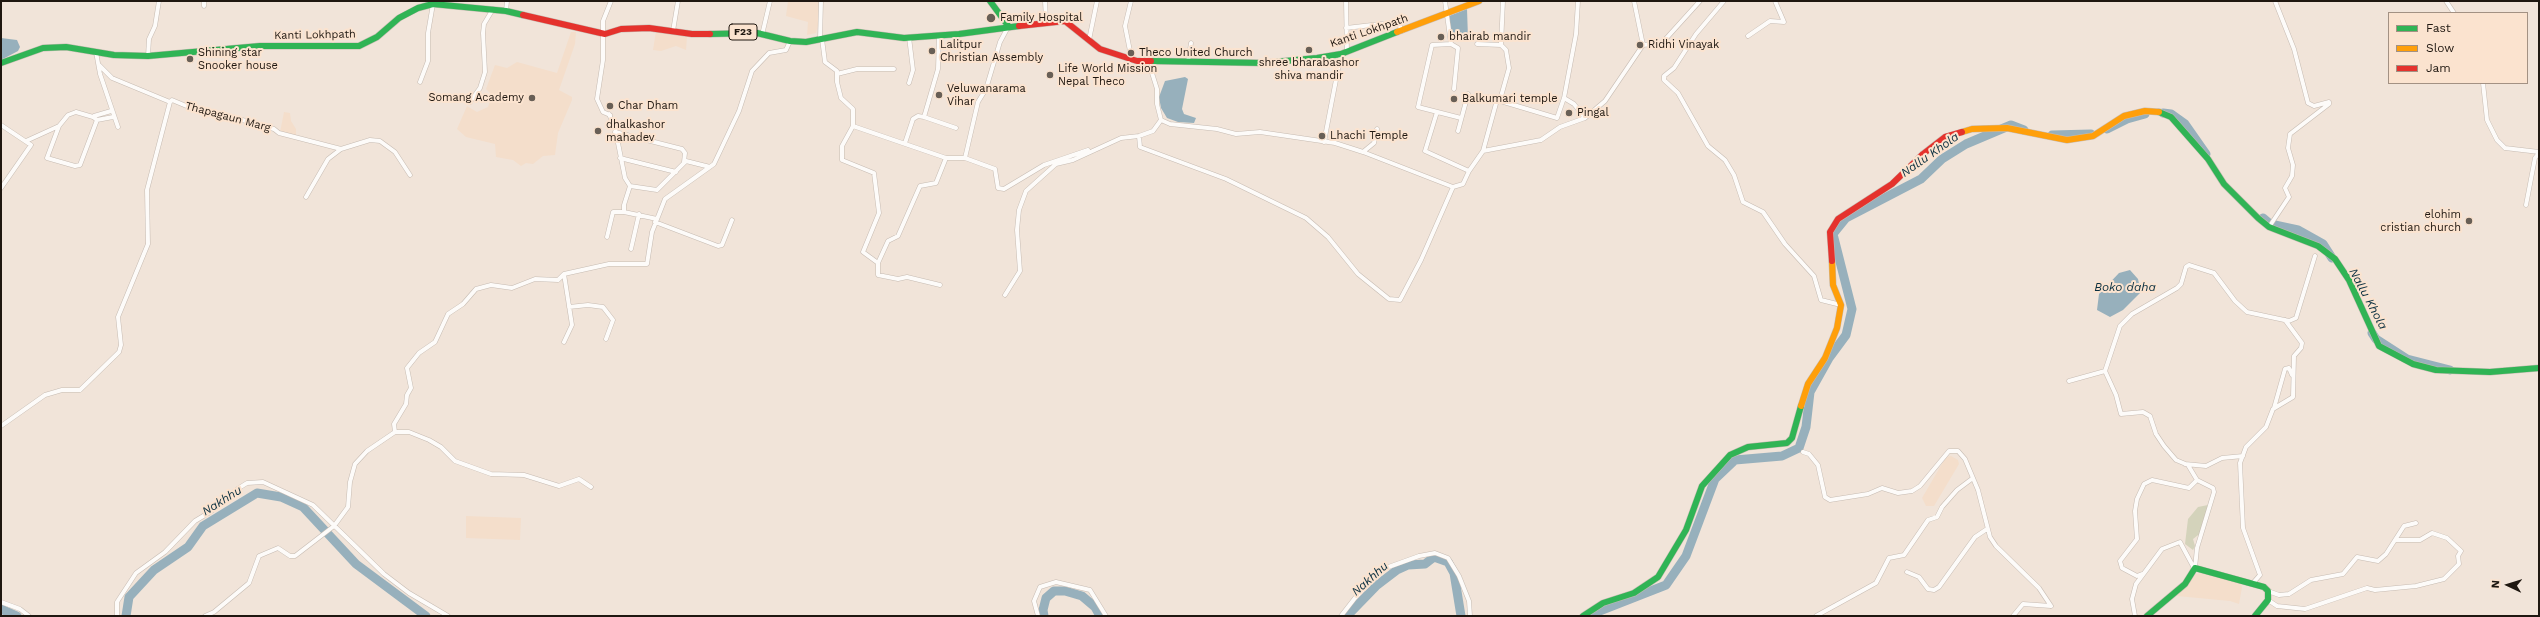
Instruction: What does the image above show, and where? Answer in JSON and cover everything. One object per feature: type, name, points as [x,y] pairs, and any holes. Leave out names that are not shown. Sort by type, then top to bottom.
[{"type":"main road","points":[[990,1],[1009,26]]},
{"type":"main road","name":"Kanti Lokhpath","points":[[1,63],[43,48],[66,47],[114,55],[148,56],[260,46],[359,46],[377,37],[404,15],[418,8],[433,4],[456,3],[493,8],[605,34],[621,29],[638,27],[692,34],[735,32],[762,35],[790,41],[821,39],[858,32],[909,38],[939,36],[1046,20],[1065,21],[1100,49],[1128,58],[1188,63],[1264,63],[1317,58],[1344,53],[1479,1]]},
{"type":"main road","points":[[1583,616],[1603,603],[1634,593],[1658,577],[1686,530],[1702,486],[1730,455],[1748,447],[1787,443],[1792,438],[1808,384],[1825,358],[1837,328],[1840,305],[1833,285],[1829,246],[1830,232],[1838,219],[1892,184],[1922,154],[1945,137],[1972,129],[2007,128],[2067,140],[2092,136],[2124,116],[2145,111],[2158,112],[2171,116],[2204,154],[2224,184],[2269,227],[2318,246],[2335,259],[2349,280],[2374,338],[2379,346],[2413,364],[2436,370],[2490,372],[2539,368]]},
{"type":"main road","points":[[2147,616],[2185,584],[2194,568],[2253,583],[2268,591],[2268,600],[2255,616]]},
{"type":"street","points":[[148,56],[149,39],[156,26],[159,1]]},
{"type":"street","points":[[204,1],[204,6]]},
{"type":"street","points":[[506,11],[507,1]]},
{"type":"street","points":[[611,1],[603,21],[605,34],[597,99],[602,112],[610,114],[625,178],[630,186],[624,205],[624,212]]},
{"type":"street","points":[[673,31],[678,1]]},
{"type":"street","points":[[762,35],[770,1]]},
{"type":"street","points":[[821,1],[821,39],[825,62],[837,70],[841,98],[853,109],[853,126],[842,146],[842,160],[874,173],[879,213],[863,252],[878,263]]},
{"type":"street","points":[[1045,1],[1046,20]]},
{"type":"street","points":[[1089,41],[1097,1]]},
{"type":"street","points":[[1128,58],[1130,50],[1125,26],[1131,1]]},
{"type":"street","points":[[1324,142],[1344,53],[1346,1]]},
{"type":"street","points":[[1445,1],[1454,44],[1459,51],[1454,89]]},
{"type":"street","points":[[1501,45],[1503,1]]},
{"type":"street","points":[[1486,97],[1556,118],[1564,98],[1576,34],[1578,1]]},
{"type":"street","points":[[1634,1],[1644,45]]},
{"type":"street","points":[[1483,151],[1541,140],[1560,127],[1585,118],[1604,100],[1644,45],[1662,43],[1700,1]]},
{"type":"street","points":[[1724,1],[1696,34],[1674,68],[1664,76],[1664,80],[1682,98],[1708,146],[1725,160],[1734,175],[1743,202],[1763,212],[1785,244],[1814,276],[1821,300],[1840,305]]},
{"type":"street","points":[[1748,36],[1770,21],[1784,22],[1775,1]]},
{"type":"street","points":[[2269,227],[2289,197],[2285,188],[2292,176],[2293,165],[2288,148],[2290,134],[2292,130],[2304,124],[2330,104],[2329,102],[2314,106],[2308,103],[2294,49],[2275,1]]},
{"type":"street","points":[[2446,1],[2453,12]]},
{"type":"street","points":[[420,82],[428,61],[428,33],[433,4]]},
{"type":"street","points":[[470,102],[480,88],[485,72],[484,24],[493,8]]},
{"type":"street","points":[[1346,28],[1398,22],[1402,31]]},
{"type":"street","points":[[965,158],[978,102],[986,89],[1000,42],[1009,26]]},
{"type":"street","points":[[924,117],[938,69],[939,36]]},
{"type":"street","points":[[909,38],[912,70],[909,83]]},
{"type":"street","points":[[395,432],[394,424],[406,404],[407,395],[411,388],[407,368],[419,353],[436,342],[448,314],[463,304],[476,289],[491,285],[512,288],[535,279],[548,281],[558,280],[564,274],[609,264],[647,264],[656,221],[665,199],[710,167],[719,157],[739,111],[752,71],[769,54],[786,50],[790,41]]},
{"type":"street","points":[[1188,63],[1192,43]]},
{"type":"street","points":[[1454,44],[1432,45],[1418,107],[1461,118]]},
{"type":"street","points":[[1161,120],[1170,124],[1217,129],[1236,134],[1260,132],[1324,142],[1363,152],[1453,188],[1464,184],[1469,171],[1483,151],[1509,68],[1506,50],[1501,45],[1477,44]]},
{"type":"street","points":[[96,52],[111,111],[118,127]]},
{"type":"street","points":[[1152,61],[1152,73],[1157,89],[1157,104],[1161,120]]},
{"type":"street","name":"Thapagaun Marg","points":[[99,65],[112,78],[170,102],[172,100],[196,110],[228,116],[274,129],[279,133],[341,149]]},
{"type":"street","points":[[837,74],[856,69],[894,69]]},
{"type":"street","points":[[2483,84],[2487,120],[2497,140],[2505,148],[2539,152],[2535,158],[2526,205]]},
{"type":"street","points":[[1458,131],[1468,94]]},
{"type":"street","points":[[1564,98],[1572,102],[1585,118]]},
{"type":"street","points":[[1,426],[45,395],[62,390],[80,390],[114,359],[120,350],[118,317],[148,244],[147,190],[170,102]]},
{"type":"street","points":[[59,126],[47,158],[75,166],[80,165],[95,118],[111,111]]},
{"type":"street","points":[[1437,112],[1425,151],[1469,171]]},
{"type":"street","points":[[26,142],[59,126],[71,113],[95,118],[113,117]]},
{"type":"street","points":[[905,143],[913,119],[918,116],[956,128]]},
{"type":"street","points":[[853,126],[946,158],[965,158],[995,169],[998,188],[1004,189],[1044,165],[1121,138],[1139,136],[1153,131],[1161,120]]},
{"type":"street","points":[[1,125],[31,145],[1,188]]},
{"type":"street","points":[[1363,152],[1374,142],[1377,129]]},
{"type":"street","points":[[615,132],[682,149],[685,153],[684,162],[657,190],[630,186]]},
{"type":"street","points":[[1139,136],[1140,148],[1226,178],[1306,218],[1328,237],[1358,274],[1389,299],[1400,300],[1421,260],[1453,188]]},
{"type":"street","points":[[306,197],[328,159],[341,149],[370,140],[380,141],[395,152],[410,175]]},
{"type":"street","points":[[1005,295],[1020,271],[1017,230],[1019,210],[1026,192],[1056,164],[1073,160],[1093,149]]},
{"type":"street","points":[[620,158],[676,172]]},
{"type":"street","points":[[940,285],[907,277],[898,279],[878,275],[878,263],[888,241],[898,236],[920,186],[936,183],[946,158]]},
{"type":"street","points":[[684,162],[710,167]]},
{"type":"street","points":[[607,237],[613,212],[639,214],[718,246],[722,245],[732,220]]},
{"type":"street","points":[[630,249],[639,214]]},
{"type":"street","points":[[2243,456],[2222,458],[2206,466],[2185,464],[2176,460],[2164,446],[2156,434],[2150,416],[2143,412],[2121,414],[2116,395],[2105,371],[2120,326],[2132,314],[2177,288],[2181,284],[2186,267],[2189,265],[2214,274],[2219,278],[2235,301],[2246,312],[2285,320],[2296,318],[2315,256]]},
{"type":"street","points":[[564,274],[572,325],[564,342]]},
{"type":"street","points":[[569,307],[588,305],[603,307],[613,320],[606,339]]},
{"type":"street","points":[[2274,408],[2293,397],[2292,375],[2295,353],[2302,348],[2302,343],[2285,320]]},
{"type":"street","points":[[2253,583],[2260,575],[2243,528],[2240,463],[2246,447],[2266,427],[2274,408],[2285,369],[2289,368],[2292,375]]},
{"type":"street","points":[[2069,381],[2105,371]]},
{"type":"street","points":[[205,616],[214,612],[249,583],[259,556],[278,548],[290,556],[295,556],[316,542],[333,527],[348,507],[350,482],[355,464],[367,452],[395,432],[409,432],[429,440],[440,447],[455,461],[491,474],[524,475],[559,486],[579,479],[591,487]]},
{"type":"street","points":[[1803,452],[1809,454],[1818,465],[1825,496],[1828,500],[1868,494],[1882,488],[1898,493],[1912,491],[1920,486],[1949,451],[1958,451],[1965,459],[1973,478],[1988,529],[1996,546],[2039,588],[2051,606],[2023,604],[2013,616]]},
{"type":"street","points":[[2185,464],[2197,480],[2213,488],[2214,492],[2197,548],[2194,568]]},
{"type":"street","points":[[1816,616],[1862,588],[1876,583],[1889,558],[1904,555],[1928,520],[1937,517],[1942,507],[1957,490],[1973,478]]},
{"type":"street","points":[[2142,574],[2137,576],[2130,570],[2122,568],[2120,561],[2137,539],[2135,511],[2137,499],[2144,484],[2152,480],[2189,488],[2197,480]]},
{"type":"street","points":[[117,616],[117,602],[136,573],[165,552],[195,521],[210,512],[247,483],[264,482],[282,489],[313,505],[333,527],[384,574],[409,593],[448,616]]},
{"type":"street","points":[[2268,591],[2279,595],[2289,594],[2311,580],[2344,574],[2357,558],[2378,561],[2396,540],[2404,526],[2416,523]]},
{"type":"street","points":[[1907,572],[1919,577],[1928,589],[1934,590],[1939,587],[1975,537],[1988,529]]},
{"type":"street","points":[[2268,600],[2277,606],[2305,609],[2368,588],[2375,590],[2416,586],[2444,579],[2459,564],[2458,556],[2461,551],[2447,538],[2432,533],[2420,540],[2396,540]]},
{"type":"street","points":[[2135,616],[2132,595],[2142,574],[2162,548],[2180,542],[2194,568]]},
{"type":"street","points":[[1341,616],[1355,598],[1383,569],[1435,553],[1448,558],[1459,576],[1469,601],[1470,616]]},
{"type":"street","points":[[1038,616],[1034,601],[1040,587],[1056,582],[1090,590],[1106,616]]},
{"type":"street","points":[[1,602],[20,609],[29,616]]},
{"type":"shaded area","points":[[788,1],[824,1],[816,33],[807,35],[808,22],[786,16]]},
{"type":"shaded area","points":[[656,31],[687,36],[686,50],[676,46],[661,51],[653,50]]},
{"type":"shaded area","name":"Somang Academy","points":[[571,32],[576,32],[575,44],[559,90],[572,97],[572,100],[558,133],[555,155],[543,156],[533,164],[526,163],[521,166],[513,160],[496,157],[495,144],[466,137],[457,129],[467,106],[477,112],[488,107],[492,95],[486,89],[495,65],[507,68],[517,62],[557,73]]},
{"type":"shaded area","points":[[284,112],[290,113],[291,121],[296,129],[296,136],[280,132]]},
{"type":"shaded area","points":[[1951,456],[1958,460],[1959,464],[1934,506],[1926,506],[1922,498],[1946,457]]},
{"type":"shaded area","points":[[466,516],[521,518],[520,540],[466,538]]},
{"type":"shaded area","points":[[2201,573],[2225,577],[2240,582],[2242,587],[2239,604],[2230,601],[2177,596],[2191,575]]},
{"type":"green space","points":[[2208,505],[2202,532],[2193,539],[2195,546],[2193,550],[2185,544],[2188,519],[2198,507]]},
{"type":"water","points":[[1467,9],[1468,38],[1462,39],[1461,33],[1451,34],[1449,16]]},
{"type":"water","points":[[1,38],[17,40],[20,47],[18,51],[1,60]]},
{"type":"water","points":[[1185,77],[1188,79],[1182,109],[1184,114],[1196,118],[1194,123],[1178,122],[1167,118],[1161,108],[1159,97],[1165,81]]},
{"type":"water","name":"Boko daha","points":[[2130,270],[2138,279],[2141,292],[2123,310],[2110,317],[2097,310],[2099,294],[2119,273]]},
{"type":"waterway","name":"Nallu Khola","points":[[2163,113],[2171,114],[2185,124],[2206,154]]},
{"type":"waterway","name":"Nallu Khola","points":[[2107,129],[2127,119],[2145,114]]},
{"type":"waterway","name":"Nallu Khola","points":[[1593,616],[1597,612],[1666,585],[1686,556],[1715,479],[1735,460],[1782,456],[1799,448],[1806,427],[1810,392],[1829,358],[1846,335],[1852,309],[1833,234],[1846,218],[1921,179],[1942,159],[1966,144],[2011,125],[2024,130]]},
{"type":"waterway","name":"Nallu Khola","points":[[2052,135],[2091,134]]},
{"type":"waterway","name":"Nallu Khola","points":[[2263,218],[2270,224],[2298,230],[2323,244],[2332,258]]},
{"type":"waterway","name":"Nallu Khola","points":[[2372,333],[2376,339],[2407,359],[2450,370]]},
{"type":"waterway","name":"Nakhhu","points":[[126,616],[129,597],[154,570],[188,547],[203,526],[257,493],[281,497],[303,507],[356,564],[426,616]]},
{"type":"waterway","name":"Nakhhu","points":[[1347,616],[1376,586],[1397,570],[1408,565],[1425,564],[1434,557],[1448,562],[1454,573],[1461,616]]},
{"type":"waterway","name":"Nakhhu","points":[[1044,616],[1043,610],[1046,598],[1054,591],[1065,591],[1082,596],[1095,607],[1100,616]]},
{"type":"waterway","name":"Nakhhu","points":[[1,609],[17,616]]},
{"type":"traffic: fast","points":[[990,1],[1009,27]]},
{"type":"traffic: fast","points":[[1,63],[43,48],[66,47],[114,55],[148,56],[260,46],[359,46],[377,37],[399,18],[418,8],[433,4],[506,11],[523,15]]},
{"type":"traffic: fast","points":[[710,34],[757,33],[790,41],[806,42],[857,32],[904,38],[959,34],[1019,26]]},
{"type":"traffic: fast","points":[[1151,61],[1264,63],[1317,58],[1341,54],[1397,32]]},
{"type":"traffic: fast","points":[[2159,112],[2171,117],[2208,159],[2224,184],[2258,218],[2269,227],[2318,246],[2335,259],[2349,280],[2379,346],[2413,364],[2436,370],[2490,372],[2539,368]]},
{"type":"traffic: fast","points":[[1583,616],[1603,603],[1634,593],[1658,577],[1686,530],[1702,486],[1730,455],[1748,447],[1787,443],[1792,438],[1801,406]]},
{"type":"traffic: fast","points":[[2147,616],[2185,584],[2195,568],[2264,587],[2268,591],[2268,600],[2255,616]]},
{"type":"traffic: slow","points":[[1397,32],[1479,1]]},
{"type":"traffic: slow","points":[[1962,132],[1972,129],[2007,128],[2067,140],[2093,136],[2124,116],[2145,111],[2159,112]]},
{"type":"traffic: slow","points":[[1801,406],[1808,384],[1825,358],[1837,328],[1841,305],[1833,285],[1832,261]]},
{"type":"traffic: jam","points":[[523,15],[605,34],[621,29],[649,28],[692,34],[710,34]]},
{"type":"traffic: jam","points":[[1019,26],[1065,21],[1100,49],[1137,61],[1151,61]]},
{"type":"traffic: jam","points":[[1832,261],[1830,232],[1838,219],[1892,184],[1923,154],[1945,137],[1962,132]]},
{"type":"place","name":"Family Hospital","points":[[991,18]]},
{"type":"place","name":"bhairab mandir","points":[[1441,37]]},
{"type":"place","name":"Ridhi Vinayak","points":[[1640,45]]},
{"type":"place","name":"shree bharabashor shiva mandir","points":[[1309,50]]},
{"type":"place","name":"Lalitpur Christian Assembly","points":[[932,51]]},
{"type":"place","name":"Theco United Church","points":[[1131,53]]},
{"type":"place","name":"Shining star Snooker house","points":[[190,59]]},
{"type":"place","name":"Life World Mission Nepal Theco","points":[[1050,75]]},
{"type":"place","name":"Veluwanarama Vihar","points":[[939,95]]},
{"type":"place","name":"Somang Academy","points":[[532,98]]},
{"type":"place","name":"Balkumari temple","points":[[1454,99]]},
{"type":"place","name":"Char Dham","points":[[610,106]]},
{"type":"place","name":"Pingal","points":[[1569,113]]},
{"type":"place","name":"dhalkashor mahadev","points":[[598,131]]},
{"type":"place","name":"Lhachi Temple","points":[[1322,136]]},
{"type":"place","name":"elohim cristian church","points":[[2469,221]]}]
